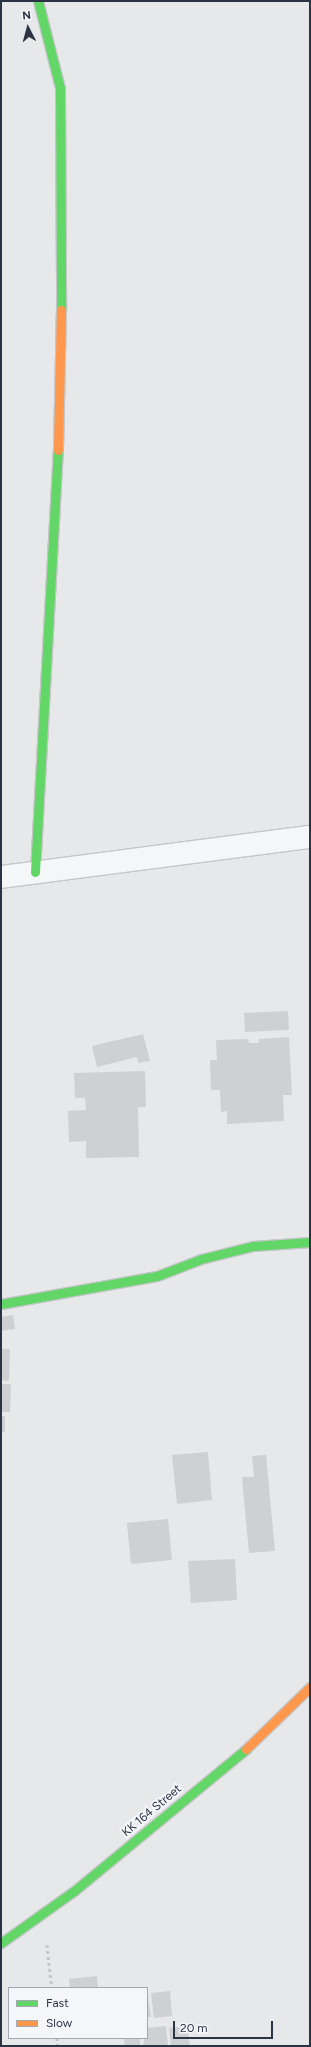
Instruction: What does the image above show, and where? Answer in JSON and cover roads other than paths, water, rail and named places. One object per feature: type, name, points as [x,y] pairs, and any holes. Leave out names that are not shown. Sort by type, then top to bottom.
[{"type":"street","points":[[36,872],[61,388],[60,88],[38,1]]},
{"type":"street","points":[[1,877],[310,837]]},
{"type":"street","points":[[1,1304],[157,1276],[201,1259],[253,1246],[310,1242]]},
{"type":"street","name":"KK 164 Street","points":[[1,1943],[74,1891],[258,1739],[310,1687]]}]
